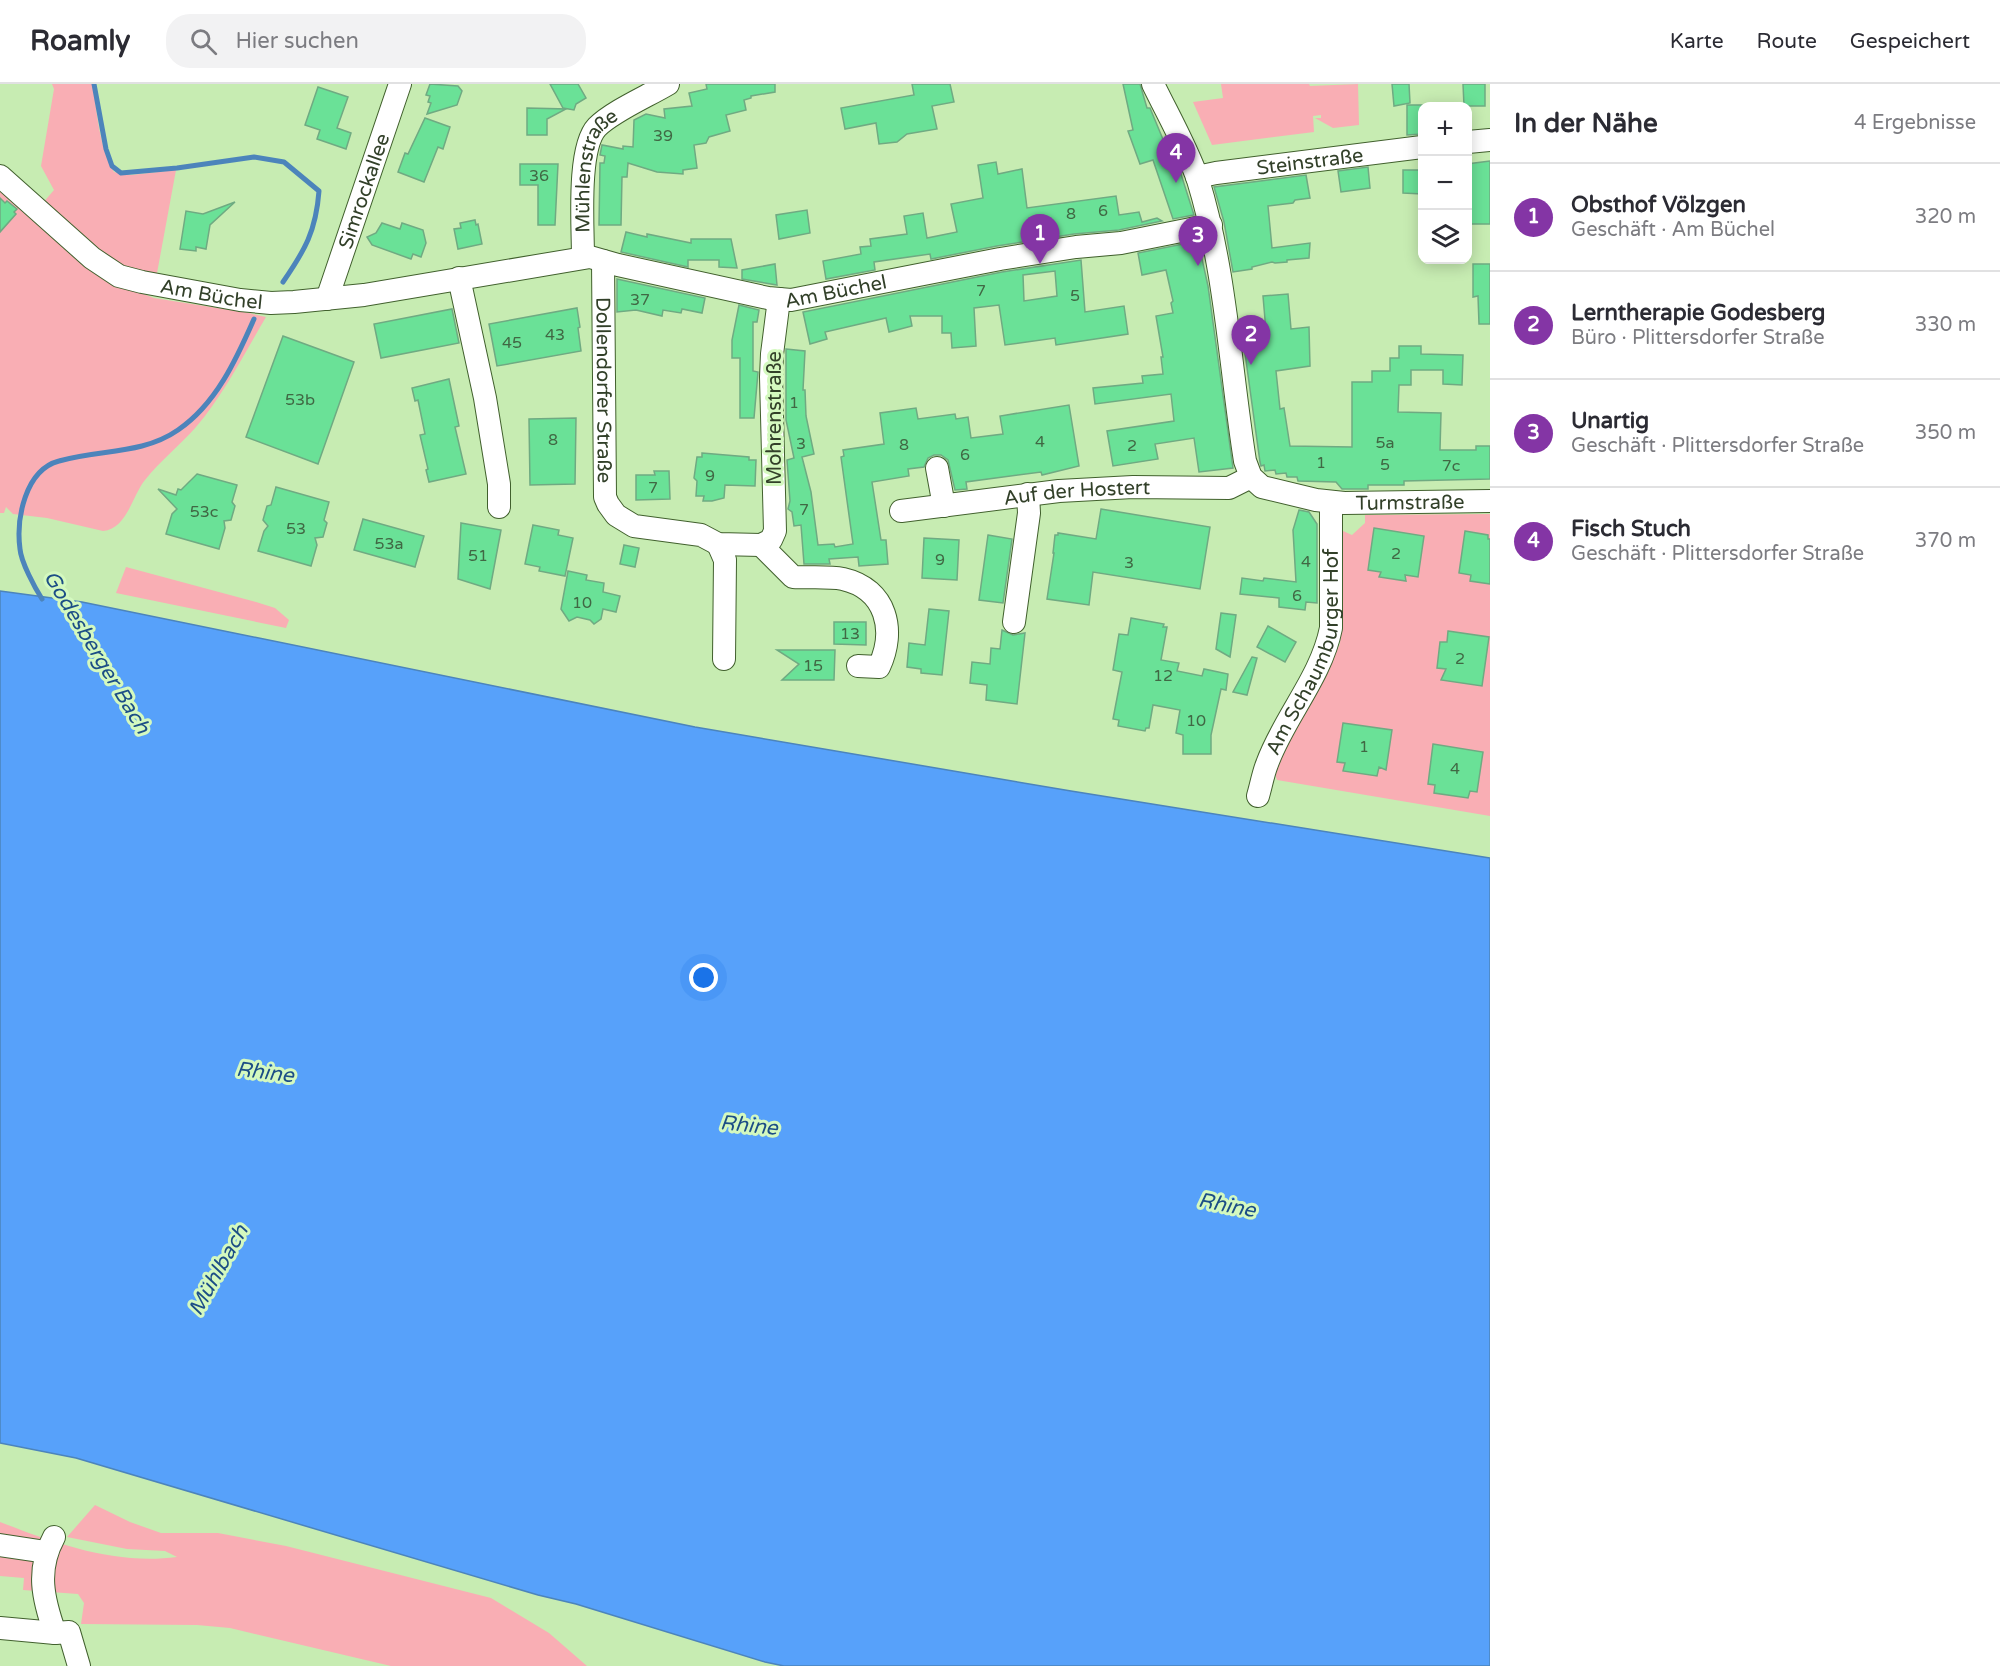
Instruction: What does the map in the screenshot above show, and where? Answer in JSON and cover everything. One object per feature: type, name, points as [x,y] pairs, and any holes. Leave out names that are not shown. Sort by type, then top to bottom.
[{"type":"street","name":"Simrockallee","points":[[327,299],[400,84]]},
{"type":"street","name":"Mühlenstraße","points":[[593,259],[584,162],[589,139],[602,123],[668,84]]},
{"type":"street","points":[[1153,84],[1197,177],[1211,225],[1218,260],[1245,461],[1251,477]]},
{"type":"street","points":[[1472,142],[1490,140]]},
{"type":"street","name":"Steinstraße","points":[[1197,177],[1228,171],[1418,147]]},
{"type":"street","name":"Am Büchel","points":[[0,176],[92,258],[119,276],[240,300],[271,303],[364,295],[459,278],[593,259],[779,299],[803,298],[1016,256],[1121,243],[1211,225]]},
{"type":"street","name":"Dollendorfer Straße","points":[[593,259],[604,489],[608,504],[616,515],[634,526],[701,535],[718,544],[767,541]]},
{"type":"street","points":[[459,278],[484,398],[499,484],[499,507]]},
{"type":"street","name":"Mohrenstraße","points":[[767,541],[775,531],[771,377],[779,299]]},
{"type":"street","points":[[937,468],[944,506]]},
{"type":"street","name":"Auf der Hostert","points":[[901,511],[1028,494],[1133,487],[1229,488],[1251,477]]},
{"type":"street","name":"Turmstraße","points":[[1251,477],[1262,487],[1274,491],[1331,502],[1490,501]]},
{"type":"street","points":[[1014,622],[1029,513],[1028,494]]},
{"type":"street","name":"Am Schaumburger Hof","points":[[1258,796],[1267,764],[1319,664],[1329,639],[1331,628],[1331,502]]},
{"type":"street","points":[[767,541],[793,577],[842,579],[858,584],[871,592],[883,609],[887,629],[885,653],[879,667],[858,666]]},
{"type":"street","points":[[718,544],[725,560],[724,659]]},
{"type":"street","points":[[0,1545],[50,1544],[42,1588],[44,1599],[79,1666]]},
{"type":"street","points":[[0,1628],[62,1632]]},
{"type":"shaded area","points":[[52,84],[93,84],[102,141],[114,172],[131,175],[176,170],[155,284],[115,270],[42,204],[54,190],[41,166],[54,89]]},
{"type":"shaded area","points":[[1221,84],[1309,84],[1310,86],[1358,84],[1359,125],[1333,128],[1315,118],[1321,118],[1321,115],[1313,116],[1314,132],[1212,145],[1193,102],[1223,98]]},
{"type":"shaded area","points":[[0,184],[108,280],[154,298],[266,317],[216,401],[190,434],[145,480],[128,511],[111,529],[103,531],[47,518],[13,514],[6,507],[4,513],[0,513]]},
{"type":"shaded area","points":[[1490,514],[1490,816],[1277,780],[1274,771],[1340,644],[1343,531],[1352,535],[1365,523],[1365,515]]},
{"type":"shaded area","points":[[126,567],[275,608],[289,620],[286,628],[116,593]]},
{"type":"shaded area","points":[[95,1505],[130,1522],[161,1533],[218,1533],[286,1546],[491,1598],[549,1633],[587,1666],[391,1666],[230,1628],[197,1625],[81,1624],[84,1603],[78,1594],[23,1590],[24,1578],[0,1576],[0,1522],[87,1551],[131,1558],[177,1557],[165,1551],[127,1549],[67,1537]]},
{"type":"water","points":[[0,591],[82,602],[695,727],[1071,791],[1490,858],[1490,1666],[784,1666],[76,1458],[0,1443]]},
{"type":"building","points":[[430,84],[458,86],[462,91],[457,105],[427,114],[431,103],[428,102],[430,96],[426,95]]},
{"type":"building","points":[[550,84],[578,84],[586,98],[576,104],[574,110],[563,108]]},
{"type":"building","points":[[706,84],[775,84],[775,92],[751,96],[744,100],[746,110],[726,115],[730,131],[709,137],[706,143],[694,145],[697,168],[683,170],[683,174],[657,172],[628,163],[627,177],[622,177],[621,225],[599,225],[600,163],[604,163],[605,156],[600,155],[602,145],[623,149],[623,146],[633,147],[634,120],[646,114],[665,118],[664,109],[692,106],[689,93],[707,89]]},
{"type":"building","points":[[912,84],[950,84],[954,102],[932,106],[937,129],[907,134],[897,142],[879,144],[876,123],[845,129],[841,108],[914,95]]},
{"type":"building","points":[[1123,84],[1140,84],[1147,108],[1150,108],[1167,149],[1169,148],[1180,171],[1194,215],[1173,219],[1153,160],[1140,164],[1128,131],[1133,130]]},
{"type":"building","points":[[1392,84],[1409,84],[1410,103],[1394,106]]},
{"type":"building","points":[[1463,84],[1485,84],[1485,106],[1472,106],[1472,102],[1464,102]]},
{"type":"building","points":[[318,87],[348,97],[337,128],[351,133],[346,149],[317,139],[320,130],[305,125]]},
{"type":"building","points":[[1407,105],[1418,105],[1418,134],[1407,135]]},
{"type":"building","points":[[527,108],[566,109],[547,119],[547,135],[527,135]]},
{"type":"building","points":[[425,118],[450,127],[443,149],[438,147],[424,182],[398,172],[405,153],[408,154]]},
{"type":"building","points":[[1490,161],[1490,224],[1472,224],[1472,163]]},
{"type":"building","points":[[996,162],[998,174],[1022,169],[1027,208],[1116,196],[1119,215],[1139,212],[1142,222],[1157,218],[1162,221],[1119,230],[1074,234],[997,246],[931,259],[930,254],[874,262],[875,270],[826,279],[823,261],[861,254],[860,247],[871,246],[870,239],[907,234],[904,216],[923,213],[927,238],[957,232],[951,204],[983,198],[978,165]]},
{"type":"building","points":[[520,164],[558,164],[555,225],[538,225],[538,185],[520,185]]},
{"type":"building","points":[[1368,167],[1370,188],[1341,192],[1338,171]]},
{"type":"building","points":[[1403,170],[1418,170],[1418,194],[1403,193]]},
{"type":"building","points":[[1306,175],[1310,198],[1268,206],[1272,248],[1310,243],[1309,258],[1272,262],[1252,267],[1252,269],[1233,272],[1224,222],[1214,187]]},
{"type":"building","points":[[0,198],[17,209],[14,212],[16,214],[0,232]]},
{"type":"building","points":[[235,202],[210,225],[206,249],[196,247],[196,251],[180,249],[186,211],[203,214]]},
{"type":"building","points":[[807,210],[810,233],[779,239],[776,215]]},
{"type":"building","points":[[475,220],[482,244],[458,249],[454,229],[461,228],[460,223]]},
{"type":"building","points":[[382,223],[400,229],[402,223],[423,230],[426,243],[421,257],[413,254],[411,259],[372,245],[367,237],[376,233]]},
{"type":"building","points":[[626,232],[691,243],[691,239],[731,239],[737,268],[719,267],[719,260],[688,260],[688,267],[621,252]]},
{"type":"building","points":[[1198,241],[1208,286],[1233,468],[1199,472],[1194,438],[1155,444],[1158,459],[1113,466],[1107,431],[1174,421],[1171,394],[1095,404],[1093,388],[1143,383],[1142,376],[1163,374],[1161,357],[1163,357],[1156,316],[1173,313],[1171,303],[1173,301],[1166,270],[1142,275],[1138,253]]},
{"type":"building","points":[[1081,260],[1085,312],[1124,306],[1128,334],[1056,345],[1055,338],[1005,345],[999,305],[974,308],[976,346],[952,348],[951,333],[942,333],[942,316],[910,316],[912,326],[889,332],[886,318],[825,332],[827,339],[810,344],[803,312],[1002,272]],"holes":[[[1055,271],[1057,296],[1024,301],[1023,275]]]},
{"type":"building","points":[[775,264],[777,285],[742,279],[742,270]]},
{"type":"building","points":[[1473,264],[1490,264],[1490,324],[1479,324],[1478,296],[1473,297]]},
{"type":"building","points":[[617,279],[705,298],[702,313],[682,309],[681,313],[663,310],[662,316],[636,310],[617,312]]},
{"type":"building","points":[[1288,294],[1291,329],[1309,327],[1310,366],[1276,371],[1280,409],[1284,408],[1290,446],[1352,447],[1352,382],[1372,382],[1372,371],[1390,371],[1390,358],[1399,358],[1399,346],[1421,346],[1421,354],[1463,355],[1462,385],[1443,384],[1443,370],[1411,370],[1411,385],[1399,385],[1398,412],[1441,413],[1440,450],[1476,450],[1476,446],[1490,446],[1490,479],[1404,481],[1404,485],[1368,485],[1368,489],[1342,489],[1336,482],[1298,481],[1297,477],[1287,477],[1286,473],[1276,474],[1275,470],[1265,471],[1264,465],[1261,466],[1260,462],[1244,346],[1267,343],[1263,296]]},
{"type":"building","points":[[739,305],[759,310],[757,322],[753,322],[753,371],[758,372],[754,418],[740,418],[740,358],[732,358],[732,340]]},
{"type":"building","points":[[577,308],[581,351],[497,366],[489,324]]},
{"type":"building","points":[[452,309],[459,343],[381,358],[374,324]]},
{"type":"building","points":[[283,336],[354,362],[318,464],[246,437]]},
{"type":"building","points":[[786,349],[805,351],[803,390],[805,390],[806,416],[814,454],[802,457],[811,492],[818,545],[834,544],[835,547],[853,544],[841,457],[844,456],[843,450],[884,444],[880,413],[916,408],[918,419],[955,414],[956,419],[968,417],[971,438],[1003,434],[1000,416],[1069,405],[1079,466],[1042,475],[1041,472],[966,482],[967,489],[955,490],[948,460],[941,455],[934,455],[928,458],[924,467],[908,469],[909,476],[872,482],[881,540],[886,540],[888,564],[859,566],[858,557],[829,559],[830,564],[804,564],[801,525],[794,526],[792,512],[788,509],[790,501],[787,460],[794,458],[786,420]]},
{"type":"building","points":[[449,379],[459,426],[455,427],[466,474],[429,482],[420,435],[425,434],[418,400],[415,401],[412,388]]},
{"type":"building","points":[[576,418],[575,484],[530,485],[529,419]]},
{"type":"building","points":[[702,453],[749,457],[749,460],[756,460],[755,486],[725,485],[724,498],[703,501],[704,496],[696,496],[697,481],[694,478],[697,457],[702,457]]},
{"type":"building","points":[[654,471],[669,471],[670,499],[636,500],[636,475],[655,475]]},
{"type":"building","points":[[197,474],[237,485],[232,502],[235,506],[231,520],[224,521],[225,528],[219,549],[166,534],[172,514],[177,509],[158,489],[176,495],[178,489],[181,490]]},
{"type":"building","points":[[276,487],[329,502],[324,520],[327,523],[323,537],[315,538],[317,545],[311,566],[258,551],[264,531],[268,526],[263,520],[267,506],[271,505]]},
{"type":"building","points":[[1101,509],[1210,527],[1200,589],[1093,572],[1089,605],[1047,599],[1055,535],[1058,533],[1096,539]]},
{"type":"building","points":[[1299,510],[1309,512],[1317,524],[1317,603],[1306,602],[1305,610],[1279,607],[1279,598],[1240,594],[1242,578],[1296,582],[1293,530]]},
{"type":"building","points":[[363,519],[424,536],[415,567],[354,550]]},
{"type":"building","points":[[461,523],[501,530],[490,589],[458,579]]},
{"type":"building","points":[[533,525],[559,530],[558,535],[573,538],[565,576],[539,571],[540,567],[525,564]]},
{"type":"building","points":[[1374,528],[1424,536],[1418,577],[1405,575],[1406,581],[1379,577],[1381,572],[1368,570]]},
{"type":"building","points":[[1465,531],[1488,535],[1490,539],[1490,584],[1470,581],[1471,575],[1459,573]]},
{"type":"building","points":[[988,535],[1012,539],[1003,603],[979,600]]},
{"type":"building","points":[[924,538],[959,540],[957,580],[922,578]]},
{"type":"building","points":[[624,545],[639,548],[635,567],[620,564]]},
{"type":"building","points":[[568,571],[587,575],[586,580],[604,583],[603,592],[620,596],[616,612],[603,609],[601,619],[594,624],[590,620],[577,617],[569,621],[561,609]]},
{"type":"building","points":[[929,609],[949,611],[942,675],[921,673],[921,669],[907,667],[909,643],[925,645]]},
{"type":"building","points":[[1221,613],[1236,615],[1230,657],[1216,649]]},
{"type":"building","points":[[1131,618],[1164,624],[1163,627],[1167,627],[1161,660],[1179,663],[1177,671],[1202,676],[1204,669],[1228,674],[1226,690],[1221,689],[1211,735],[1211,754],[1183,754],[1183,735],[1176,733],[1180,710],[1153,705],[1149,728],[1145,731],[1118,726],[1119,720],[1113,719],[1122,672],[1113,670],[1119,634],[1128,635]]},
{"type":"building","points":[[834,622],[866,622],[866,645],[834,644]]},
{"type":"building","points":[[1268,626],[1296,642],[1285,662],[1257,647]]},
{"type":"building","points":[[1002,630],[1013,635],[1025,633],[1017,704],[986,700],[987,685],[970,683],[972,662],[990,664],[991,648],[1000,649]]},
{"type":"building","points":[[1448,631],[1489,637],[1482,686],[1441,680],[1446,669],[1437,668],[1440,642],[1447,642]]},
{"type":"building","points":[[777,650],[835,650],[834,680],[782,680],[799,664]]},
{"type":"building","points":[[1252,657],[1257,658],[1247,695],[1233,692]]},
{"type":"building","points":[[1343,723],[1392,730],[1386,770],[1379,767],[1377,776],[1343,771],[1345,763],[1337,762]]},
{"type":"building","points":[[1433,744],[1483,752],[1477,792],[1470,791],[1468,798],[1434,793],[1435,785],[1428,784]]},
{"type":"waterway","name":"Godesberger Bach","points":[[94,84],[106,149],[112,166],[121,173],[254,157],[284,162],[319,191],[315,218],[308,240],[283,282]]},
{"type":"waterway","name":"Godesberger Bach","points":[[42,599],[23,561],[19,537],[25,497],[38,474],[47,466],[59,461],[135,448],[150,444],[178,430],[203,407],[224,380],[254,319]]},
{"type":"place","name":"Fisch Stuch","points":[[1176,183]]},
{"type":"place","name":"Obsthof Völzgen","points":[[1040,264]]},
{"type":"place","name":"Unartig","points":[[1198,266]]},
{"type":"place","name":"Lerntherapie Godesberg","points":[[1251,365]]},
{"type":"water label","name":"Rhine","points":[[265,1072]]},
{"type":"water label","name":"Rhine","points":[[749,1125]]},
{"type":"water label","name":"Rhine","points":[[1227,1205]]},
{"type":"water label","name":"Mühlbach","points":[[218,1270]]}]
